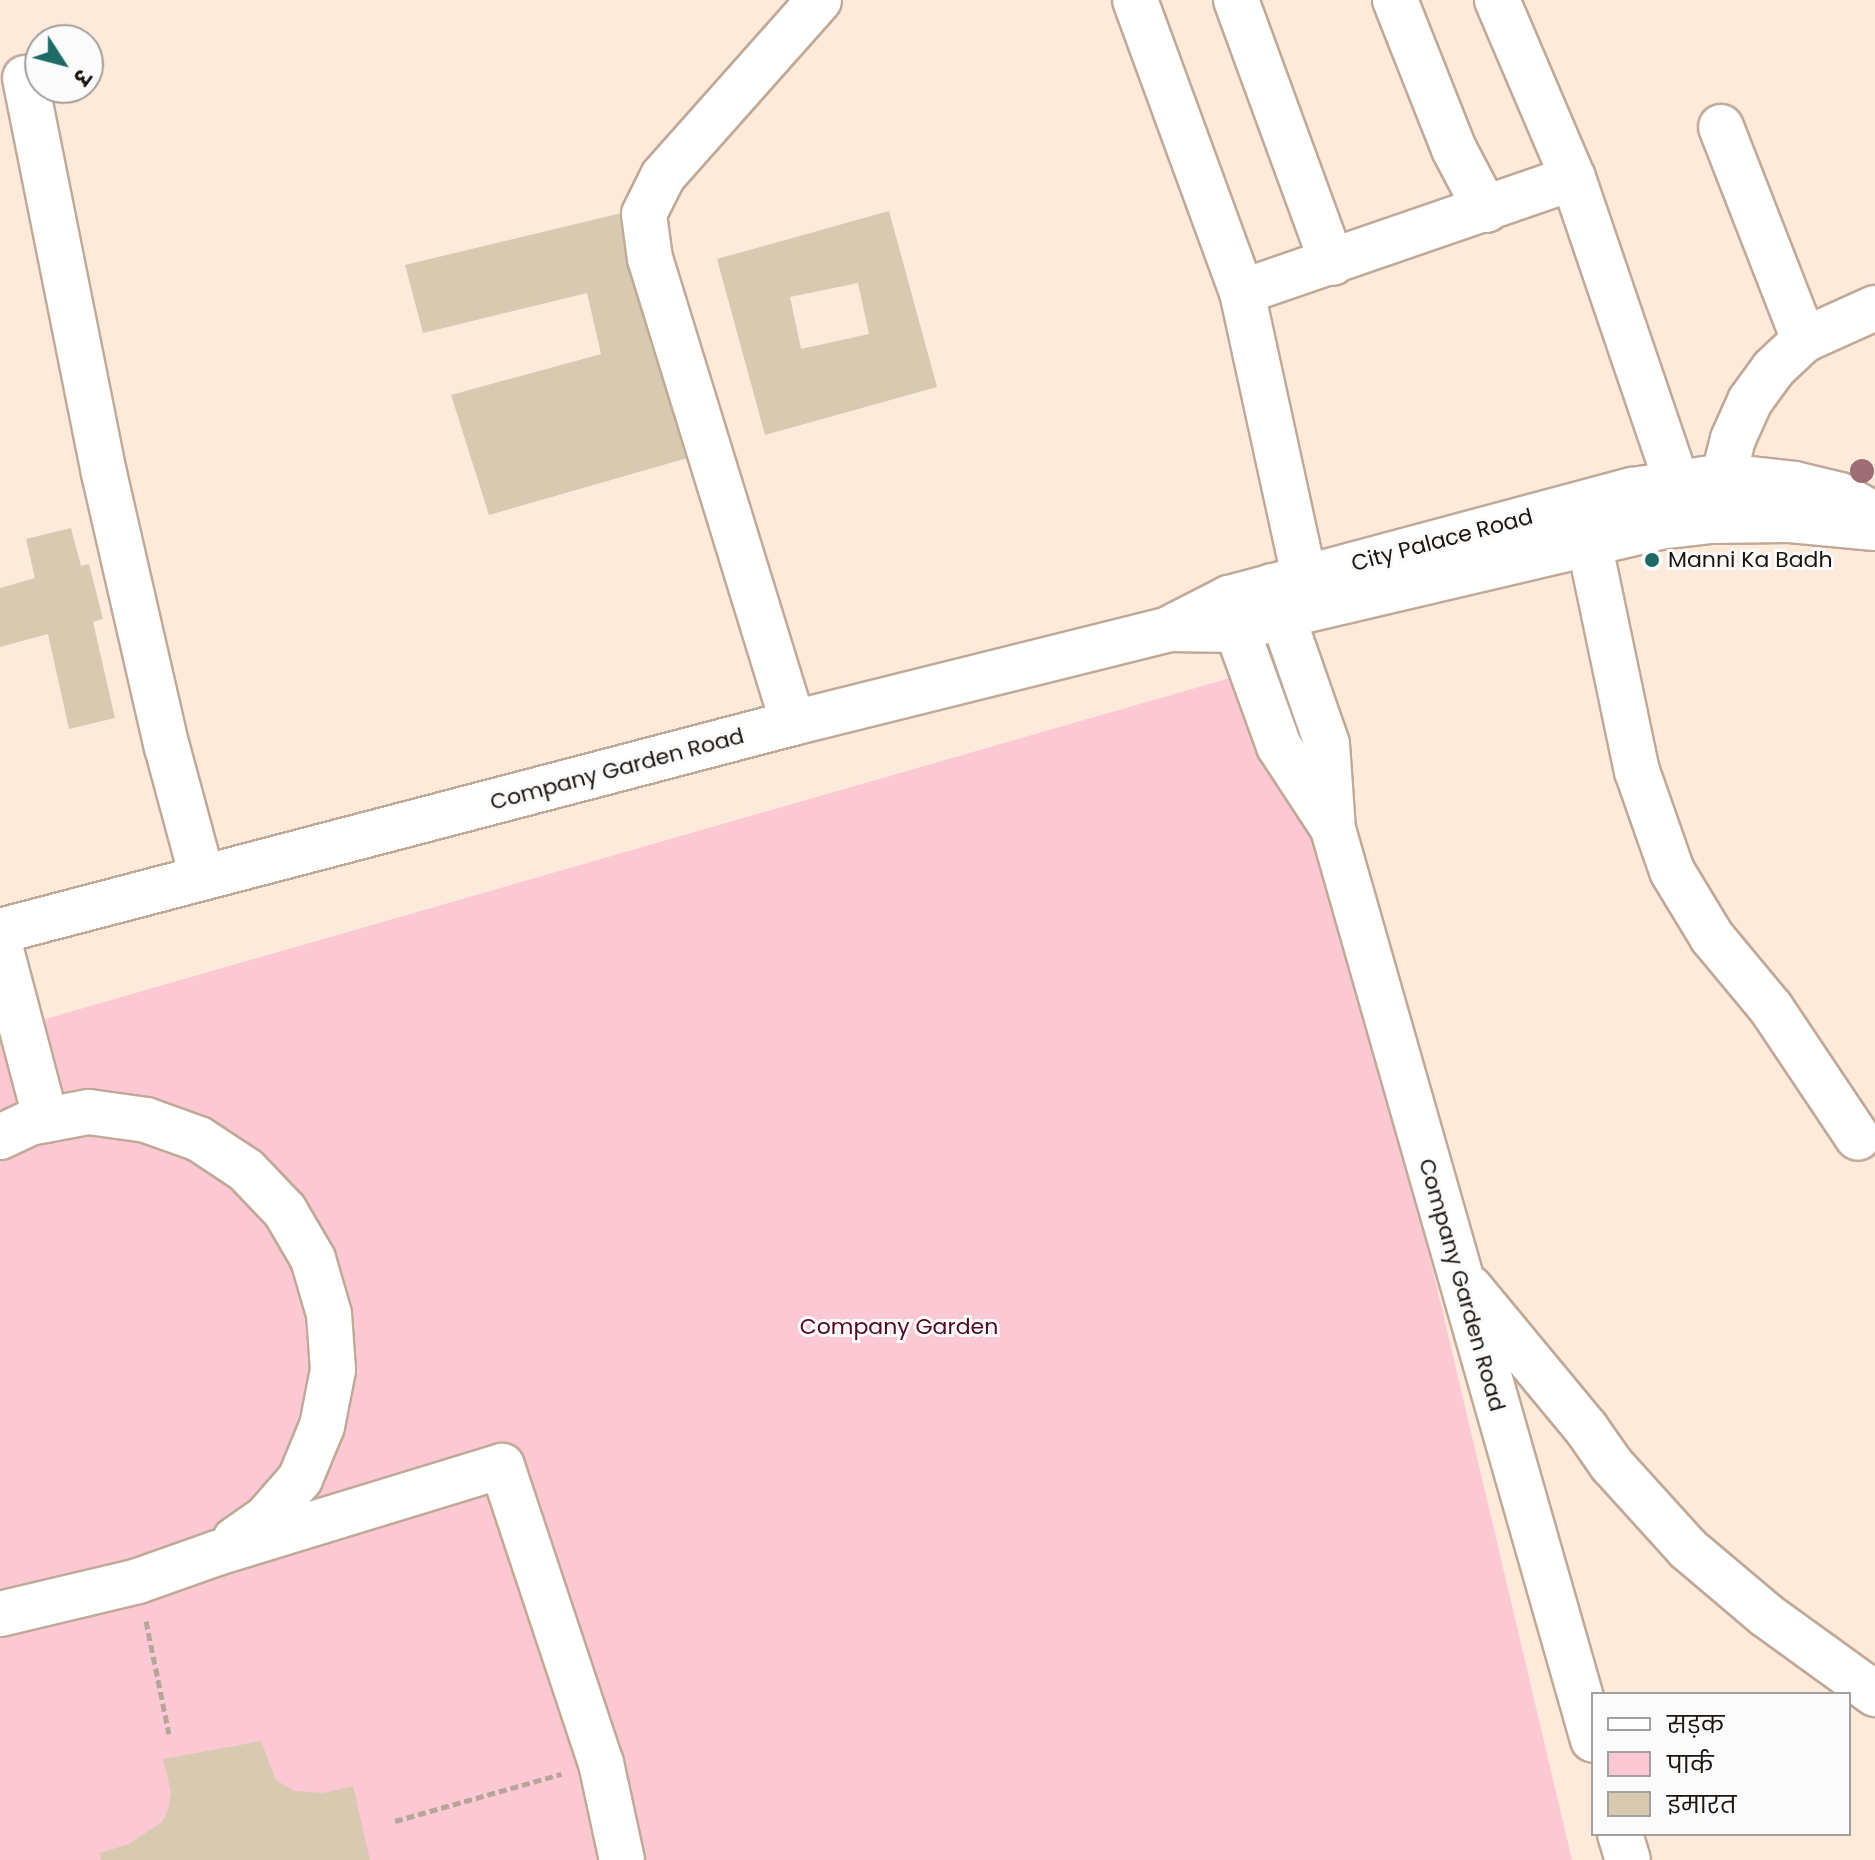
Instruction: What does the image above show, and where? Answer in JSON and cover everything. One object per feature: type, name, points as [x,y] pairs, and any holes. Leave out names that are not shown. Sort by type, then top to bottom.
[{"type":"street","points":[[793,723],[650,259],[644,214],[663,176],[819,0]]},
{"type":"street","points":[[1135,0],[1242,292],[1292,597]]},
{"type":"street","points":[[1236,0],[1332,263]]},
{"type":"street","points":[[1395,0],[1454,149],[1486,210]]},
{"type":"street","points":[[1497,0],[1573,178],[1677,484]]},
{"type":"street","points":[[30,104],[104,473],[167,747],[202,877]]},
{"type":"street","points":[[1721,127],[1804,340]]},
{"type":"street","points":[[1242,292],[1573,178]]},
{"type":"street","points":[[1712,521],[1733,439],[1750,401],[1773,369],[1804,340],[1875,308]]},
{"type":"street","name":"City Palace Road","points":[[1292,597],[1633,490],[1724,476],[1795,484],[1840,495],[1875,515]]},
{"type":"street","name":"City Palace Road","points":[[1292,597],[1712,521],[1790,520],[1875,528]]},
{"type":"street","points":[[1589,542],[1637,771],[1672,871],[1712,937],[1771,1008],[1858,1138]]},
{"type":"street","name":"Company Garden Road","points":[[0,931],[793,723],[1292,597],[1327,744],[1333,829],[1591,1733]]},
{"type":"street","name":"Company Garden Road","points":[[1233,614],[1279,746],[1333,829]]},
{"type":"street","points":[[0,946],[46,1120]]},
{"type":"street","points":[[0,1137],[46,1120],[89,1112],[146,1120],[199,1139],[246,1170],[285,1211],[313,1259],[329,1314],[333,1370],[322,1426],[300,1479],[266,1518],[217,1553]]},
{"type":"street","points":[[1459,1274],[1586,1428],[1611,1464],[1688,1549],[1766,1615],[1875,1694]]},
{"type":"street","points":[[0,1614],[138,1581],[217,1553],[502,1466],[601,1763],[622,1860]]},
{"type":"street","points":[[0,1581],[10,1587],[67,1596]]},
{"type":"street","points":[[1621,1836],[1628,1860]]},
{"type":"path","points":[[138,1581],[169,1734]]},
{"type":"path","points":[[395,1821],[601,1763]]},
{"type":"green space","name":"Company Garden","points":[[1289,661],[1572,1860],[0,1860],[0,1032]]},
{"type":"building","points":[[630,211],[705,453],[489,515],[451,395],[601,354],[587,293],[423,333],[405,265]]},
{"type":"building","points":[[889,211],[937,387],[765,435],[717,259]],"holes":[[[858,283],[869,334],[801,349],[790,297]]]},
{"type":"building","points":[[71,528],[81,566],[89,564],[103,619],[93,622],[115,718],[69,729],[48,634],[0,647],[0,588],[35,578],[26,539]]},
{"type":"building","points":[[261,1741],[276,1780],[294,1791],[323,1793],[353,1786],[370,1860],[101,1860],[100,1853],[129,1844],[162,1822],[171,1792],[163,1759]]},
{"type":"place","name":"Manni Ka Badh","points":[[1652,560]]}]
